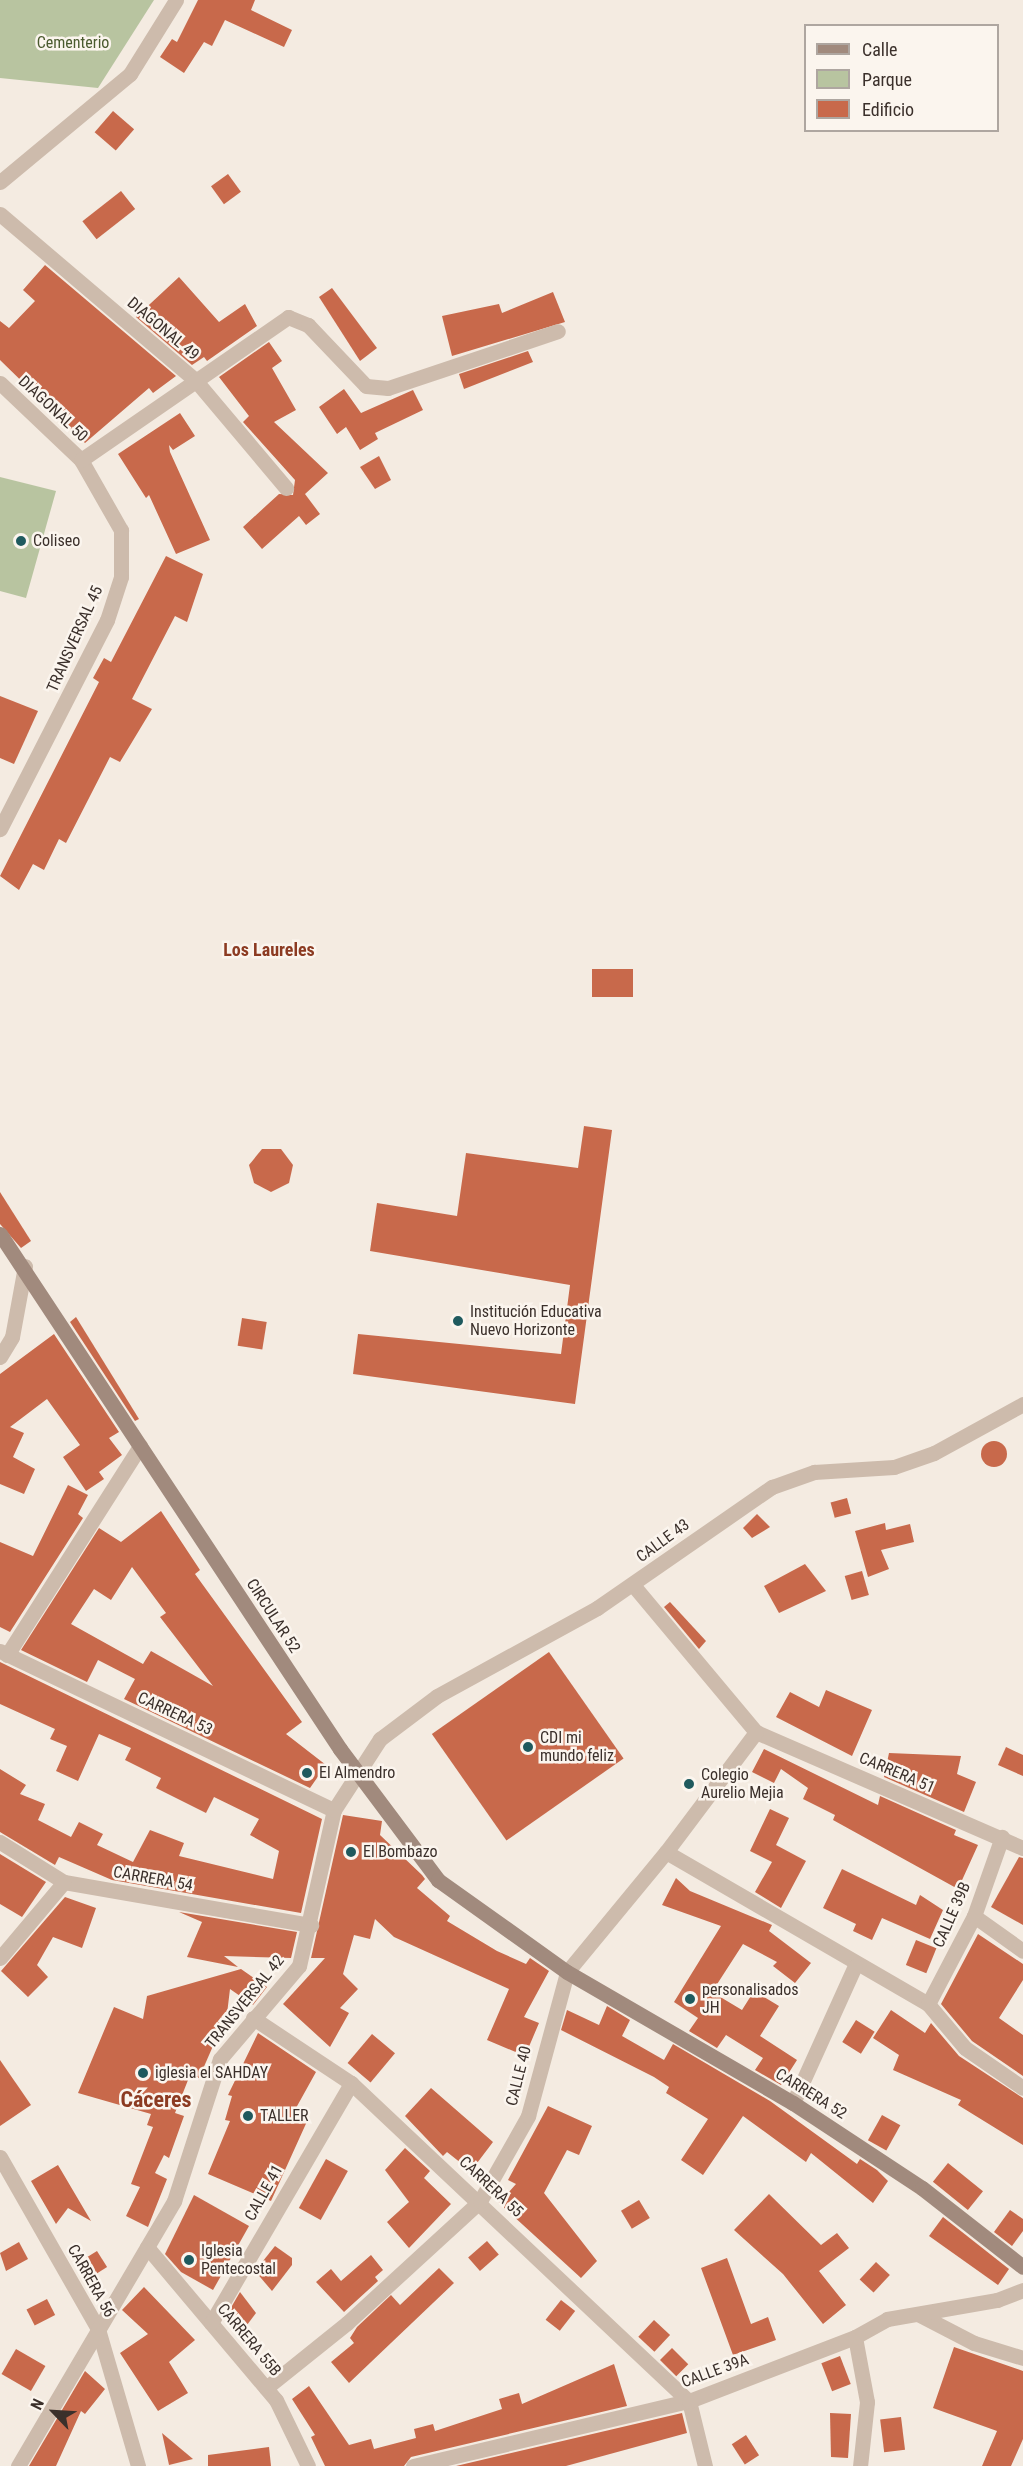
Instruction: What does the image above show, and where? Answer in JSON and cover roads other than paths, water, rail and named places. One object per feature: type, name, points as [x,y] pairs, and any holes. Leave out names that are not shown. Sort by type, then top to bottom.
[{"type":"street","points":[[0,182],[130,74],[177,0]]},
{"type":"street","name":"DIAGONAL 49","points":[[0,214],[196,381],[286,488]]},
{"type":"street","points":[[81,460],[288,317],[309,325],[366,386],[388,388],[558,331]]},
{"type":"street","name":"DIAGONAL 50","points":[[0,383],[81,460]]},
{"type":"street","name":"TRANSVERSAL 45","points":[[0,829],[107,620],[121,577],[122,530],[81,460]]},
{"type":"street","name":"CIRCULAR 52","points":[[0,1234],[26,1266],[140,1446],[358,1774],[438,1880],[567,1972]]},
{"type":"street","points":[[0,1357],[26,1266]]},
{"type":"street","name":"CALLE 43","points":[[358,1774],[380,1739],[437,1696],[633,1585],[772,1487],[814,1472],[894,1467],[934,1453],[1023,1404]]},
{"type":"street","points":[[3,1653],[140,1446]]},
{"type":"street","points":[[633,1585],[756,1732]]},
{"type":"street","name":"CARRERA 53","points":[[3,1653],[334,1810]]},
{"type":"street","name":"CARRERA 51","points":[[756,1732],[1023,1848]]},
{"type":"street","name":"CALLE 40","points":[[266,2388],[347,2324],[480,2200],[528,2116],[567,1972],[666,1852],[756,1732]]},
{"type":"street","name":"TRANSVERSAL 42","points":[[18,2466],[174,2201],[220,2060],[299,1966],[311,1925],[334,1810],[358,1774]]},
{"type":"street","name":"CALLE 39B","points":[[928,2004],[974,1916],[1002,1838]]},
{"type":"street","name":"CARRERA 54","points":[[0,1842],[64,1882],[311,1925]]},
{"type":"street","points":[[666,1852],[855,1966],[928,2004],[965,2048],[1023,2088]]},
{"type":"street","points":[[0,1958],[64,1882]]},
{"type":"street","points":[[974,1916],[1023,1951]]},
{"type":"street","points":[[793,2103],[855,1966]]},
{"type":"street","name":"CARRERA 52","points":[[567,1972],[793,2103],[922,2188],[1023,2267]]},
{"type":"street","name":"CARRERA 55","points":[[253,2018],[351,2083],[480,2200],[689,2402]]},
{"type":"street","name":"CALLE 41","points":[[211,2323],[351,2083]]},
{"type":"street","name":"CARRERA 56","points":[[0,2157],[98,2329],[138,2466]]},
{"type":"street","name":"CARRERA 55B","points":[[147,2247],[266,2388],[308,2466]]},
{"type":"street","name":"CALLE 39A","points":[[413,2466],[689,2402],[855,2337],[887,2319],[964,2305],[1023,2290]]},
{"type":"street","points":[[952,2331],[951,2322],[964,2305]]},
{"type":"street","points":[[918,2314],[952,2331],[1023,2358]]},
{"type":"street","points":[[855,2337],[867,2402],[860,2466]]},
{"type":"street","points":[[689,2402],[705,2466]]},
{"type":"place","name":"Coliseo","points":[[21,541]]},
{"type":"place","name":"Institución Educativa Nuevo Horizonte","points":[[458,1321]]},
{"type":"place","name":"CDI mi mundo feliz","points":[[528,1747]]},
{"type":"place","name":"El Almendro","points":[[307,1773]]},
{"type":"place","name":"Colegio Aurelio Mejia","points":[[689,1784]]},
{"type":"place","name":"El Bombazo","points":[[351,1852]]},
{"type":"place","name":"personalisados JH","points":[[690,1999]]},
{"type":"place","name":"iglesia el SAHDAY","points":[[143,2073]]},
{"type":"place","name":"TALLER","points":[[248,2116]]},
{"type":"place","name":"Iglesia Pentecostal","points":[[189,2260]]},
{"type":"district","name":"Los Laureles","points":[[269,950]]},
{"type":"district","name":"Cáceres","points":[[156,2100]]},
{"type":"park label","name":"Cementerio","points":[[73,43]]}]
